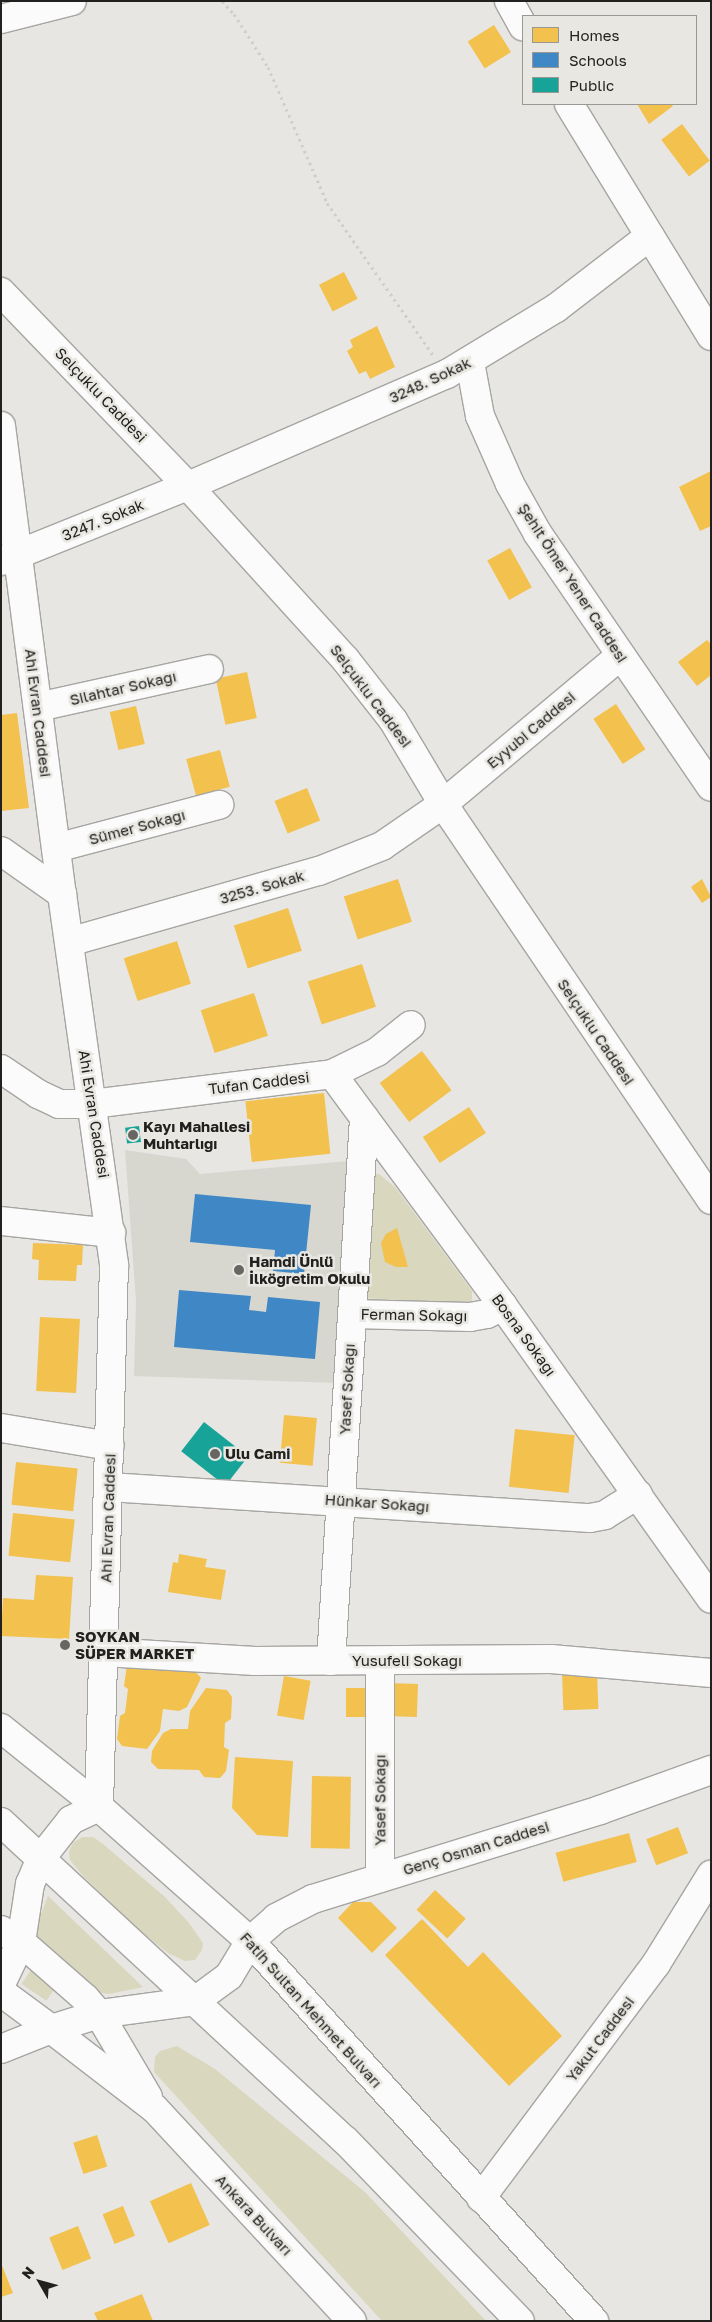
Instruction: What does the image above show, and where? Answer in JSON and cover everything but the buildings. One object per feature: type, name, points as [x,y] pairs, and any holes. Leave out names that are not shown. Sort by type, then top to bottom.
[{"type":"main road","points":[[1,19],[72,1]]},
{"type":"main road","points":[[509,1],[522,24]]},
{"type":"main road","points":[[570,105],[711,336]]},
{"type":"main road","name":"3248. Sokak","points":[[188,486],[458,368],[556,308],[650,236]]},
{"type":"main road","name":"Selçuklu Caddesi","points":[[1,292],[188,486],[345,659],[393,720],[443,804],[711,1200]]},
{"type":"main road","name":"Şehit Ömer Yener Caddesi","points":[[458,368],[510,484],[538,534],[711,788]]},
{"type":"main road","name":"Ahi Evran Caddesi","points":[[1,426],[10,558],[38,707],[62,894],[111,1233],[115,1297],[99,1807]]},
{"type":"main road","name":"3247. Sokak","points":[[10,558],[188,486]]},
{"type":"main road","name":"Eyyubi Caddesi","points":[[443,804],[620,656]]},
{"type":"main road","name":"Silahtar Sokağı","points":[[38,707],[209,669]]},
{"type":"main road","name":"3253. Sokak","points":[[69,942],[351,860],[388,842],[443,804]]},
{"type":"main road","name":"Sümer Sokağı","points":[[56,848],[219,805]]},
{"type":"main road","points":[[1,851],[62,894]]},
{"type":"main road","name":"Tufan Caddesi","points":[[1,1069],[38,1094],[59,1104],[92,1104],[332,1074],[377,1052],[411,1025]]},
{"type":"main road","name":"Bosna Sokağı","points":[[332,1074],[504,1306],[711,1599]]},
{"type":"main road","name":"Yasef Sokağı","points":[[330,1661],[364,1118]]},
{"type":"main road","points":[[1,1220],[111,1233]]},
{"type":"main road","name":"Ferman Sokağı","points":[[352,1314],[470,1317],[487,1314],[504,1306]]},
{"type":"main road","points":[[1,1428],[110,1446]]},
{"type":"main road","name":"Hünkar Sokağı","points":[[109,1487],[590,1518],[605,1515],[638,1494]]},
{"type":"main road","name":"Yusufeli Sokağı","points":[[104,1652],[255,1661],[551,1659],[711,1673]]},
{"type":"main road","name":"Yasef Sokağı","points":[[380,1661],[380,1878]]},
{"type":"main road","name":"Fatih Sultan Mehmet Bulvarı","points":[[1,1728],[99,1807],[250,1941],[594,2321]]},
{"type":"main road","name":"Genç Osman Caddesi","points":[[195,2001],[229,1976],[250,1941],[276,1918],[294,1908],[380,1878],[600,1810],[711,1770]]},
{"type":"main road","points":[[1,1984],[11,1936],[41,1858],[71,1820],[99,1807]]},
{"type":"main road","points":[[1,1822],[346,2140],[520,2321]]},
{"type":"main road","name":"Yakut Caddesi","points":[[481,2198],[656,1964],[711,1875]]},
{"type":"main road","name":"Ankara Bulvarı","points":[[11,1936],[69,1983],[99,2014],[155,2109]]},
{"type":"main road","name":"Ankara Bulvarı","points":[[1,1992],[155,2109],[352,2321]]},
{"type":"main road","points":[[1,2049],[51,2029],[99,2014],[195,2001]]},
{"type":"path","points":[[222,1],[240,22],[268,67],[327,203],[458,368]]},
{"type":"shaded area","name":"Hamdi Ünlü İlköğretim Okulu","points":[[125,1150],[186,1159],[200,1174],[349,1161],[336,1383],[134,1376],[136,1301]]},
{"type":"shaded area","points":[[370,1174],[379,1174],[395,1187],[472,1291],[472,1300],[467,1304],[364,1298]]},
{"type":"shaded area","points":[[82,1837],[93,1837],[103,1844],[165,1897],[189,1923],[203,1943],[202,1950],[195,1960],[185,1961],[168,1953],[139,1930],[83,1876],[70,1860],[69,1852],[73,1843]]},
{"type":"shaded area","points":[[48,1896],[143,1987],[109,1994],[94,1992],[32,1937]]},
{"type":"shaded area","points":[[31,1970],[56,1987],[46,2001],[21,1984]]},
{"type":"shaded area","points":[[177,2046],[215,2069],[365,2192],[486,2321],[382,2321],[154,2072],[155,2057],[160,2051]]},
{"type":"place","name":"Kayı Mahallesi Muhtarlığı","points":[[133,1135]]},
{"type":"place","name":"Hamdi Ünlü İlköğretim Okulu","points":[[239,1270]]},
{"type":"place","name":"Ulu Cami","points":[[215,1454]]},
{"type":"place","name":"SOYKAN SÜPER MARKET","points":[[65,1645]]}]
